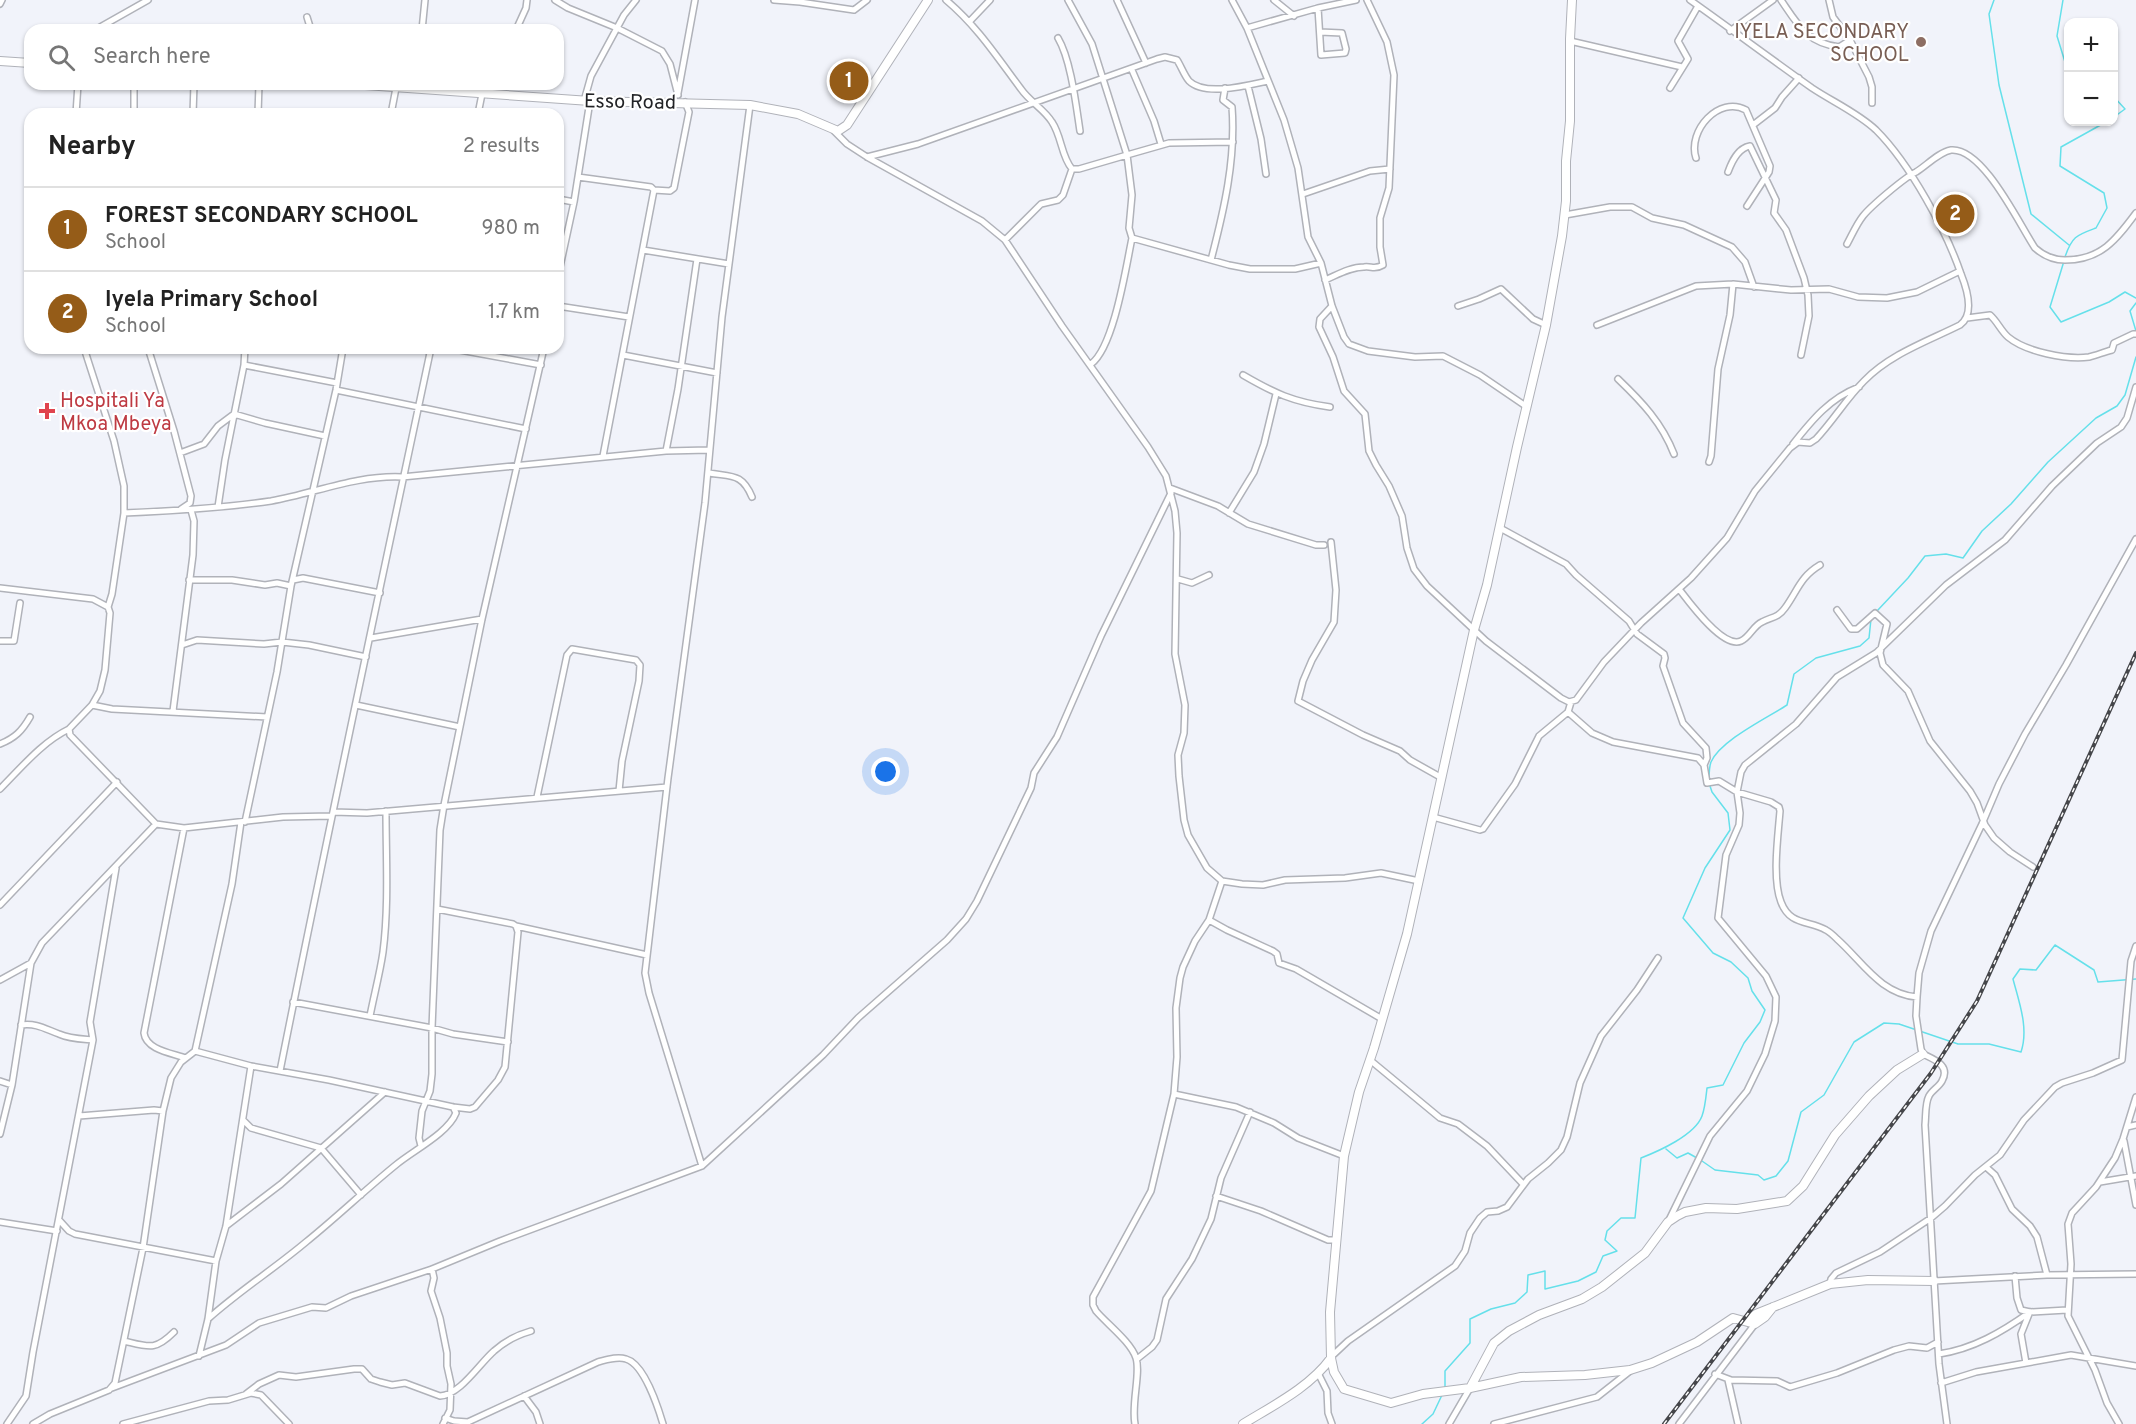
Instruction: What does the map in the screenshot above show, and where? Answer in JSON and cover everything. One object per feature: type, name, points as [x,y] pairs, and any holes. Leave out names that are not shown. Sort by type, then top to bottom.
[{"type":"street","points":[[0,4],[2,0]]},
{"type":"street","points":[[106,24],[148,0]]},
{"type":"street","points":[[423,24],[425,0]]},
{"type":"street","points":[[519,24],[526,8],[526,0]]},
{"type":"street","points":[[555,0],[662,51],[670,64],[680,100],[689,112],[674,188],[654,190],[651,187],[578,177]]},
{"type":"street","points":[[564,248],[578,177],[591,76],[617,28],[636,0]]},
{"type":"street","points":[[680,100],[694,0]]},
{"type":"street","points":[[774,0],[800,1],[854,10],[867,0]]},
{"type":"street","points":[[834,131],[842,130],[847,125],[928,0]]},
{"type":"street","points":[[946,0],[970,21],[999,56],[1021,90],[1047,114],[1054,125],[1068,165],[1072,169]]},
{"type":"street","points":[[970,21],[990,0]]},
{"type":"street","points":[[1068,0],[1092,44],[1103,77],[1127,155],[1132,195],[1129,228],[1132,238],[1110,333],[1098,357],[1091,364]]},
{"type":"street","points":[[1117,0],[1146,63]]},
{"type":"street","points":[[1232,0],[1247,28],[1292,144],[1303,194],[1308,237],[1321,263],[1324,280],[1344,338],[1349,344],[1358,348],[1385,354],[1443,356],[1480,375],[1527,406]]},
{"type":"street","points":[[1274,0],[1294,16]]},
{"type":"street","points":[[1247,28],[1344,1],[1356,0]]},
{"type":"street","points":[[1324,280],[1363,267],[1374,269],[1382,266],[1380,218],[1389,188],[1394,75],[1387,42],[1367,0]]},
{"type":"street","points":[[1572,0],[1570,121],[1566,160],[1565,215],[1546,325],[1500,528],[1474,630],[1407,934],[1353,1112],[1344,1156],[1331,1288],[1331,1358],[1334,1372],[1344,1389],[1382,1402],[1398,1402],[1423,1394],[1521,1377],[1585,1375],[1630,1370],[1652,1364],[1697,1342],[1732,1319],[1737,1318],[1755,1324]]},
{"type":"street","points":[[1690,0],[1799,78],[1869,124],[1891,147],[1934,214],[1960,271],[1966,292],[1969,309],[1967,318],[1960,325],[1906,351],[1873,373],[1816,439],[1810,443],[1798,442],[1792,446]]},
{"type":"street","points":[[1730,30],[1773,0]]},
{"type":"street","points":[[1781,0],[1809,37],[1834,46],[1844,45],[1850,40]]},
{"type":"street","points":[[1829,0],[1833,17],[1850,40],[1869,76],[1872,103]]},
{"type":"street","points":[[1670,88],[1688,57],[1678,41],[1698,6]]},
{"type":"street","points":[[1318,8],[1320,32],[1323,57],[1345,53],[1342,33],[1320,32]]},
{"type":"street","points":[[307,17],[309,24]]},
{"type":"street","points":[[1058,38],[1074,90],[1080,131]]},
{"type":"street","points":[[1570,41],[1682,67]]},
{"type":"street","points":[[867,157],[918,144],[1074,90],[1103,77],[1171,57],[1177,60],[1189,80],[1197,86],[1216,90],[1268,81]]},
{"type":"street","points":[[0,61],[24,63]]},
{"type":"street","points":[[1132,70],[1154,121],[1161,144]]},
{"type":"street","points":[[1753,125],[1775,108],[1799,78]]},
{"type":"street","points":[[1248,86],[1261,139],[1266,174]]},
{"type":"street","points":[[1211,260],[1226,199],[1233,142],[1232,107],[1223,100],[1225,88]]},
{"type":"street","points":[[76,108],[78,90]]},
{"type":"street","points":[[134,90],[134,108]]},
{"type":"street","points":[[193,108],[194,90]]},
{"type":"street","points":[[258,108],[259,90]]},
{"type":"street","points":[[392,108],[396,90]]},
{"type":"street","name":"Esso Road","points":[[443,90],[587,101],[680,100],[750,105],[798,114],[834,131]]},
{"type":"street","points":[[480,108],[487,90]]},
{"type":"street","points":[[702,1166],[646,984],[645,973],[709,473],[709,450],[729,264],[750,105]]},
{"type":"street","points":[[1696,158],[1694,147],[1701,125],[1719,110],[1732,107],[1744,108],[1748,112],[1770,166],[1769,172],[1747,206]]},
{"type":"street","points":[[834,131],[847,144],[867,157],[982,221],[1005,240],[1166,476],[1177,533],[1178,579],[1174,631],[1175,654],[1185,705],[1184,733],[1178,755],[1184,820],[1188,835],[1207,868],[1222,881],[1263,885],[1285,880],[1345,878],[1381,873],[1419,881]]},
{"type":"street","points":[[1072,169],[1089,167],[1161,144],[1233,142]]},
{"type":"street","points":[[1728,172],[1736,157],[1748,146],[1754,151],[1776,200],[1774,213],[1786,230],[1807,290],[1809,308],[1802,355]]},
{"type":"street","points":[[1847,244],[1866,213],[1910,175],[1944,152],[1958,151],[1966,154],[1987,171],[2035,248],[2043,255],[2061,260],[2085,259],[2108,246],[2118,237],[2136,213]]},
{"type":"street","points":[[1005,240],[1041,204],[1058,200],[1063,195],[1072,169]]},
{"type":"street","points":[[1303,194],[1370,171],[1390,169]]},
{"type":"street","points":[[603,456],[654,190]]},
{"type":"street","points":[[564,200],[574,202]]},
{"type":"street","points":[[1565,215],[1610,207],[1632,207],[1656,219],[1684,225],[1724,242],[1738,253],[1749,269],[1755,286]]},
{"type":"street","points":[[1132,238],[1250,269],[1295,269],[1321,263]]},
{"type":"street","points":[[643,250],[729,264]]},
{"type":"street","points":[[666,451],[697,259]]},
{"type":"street","points":[[1597,325],[1610,322],[1684,289],[1706,284],[1807,290],[1828,289],[1858,297],[1887,298],[1917,292],[1960,271]]},
{"type":"street","points":[[1709,462],[1718,369],[1728,323],[1733,284]]},
{"type":"street","points":[[1458,306],[1501,289],[1533,319],[1546,325]]},
{"type":"street","points":[[1332,306],[1320,320],[1319,327],[1333,357],[1344,391],[1365,414],[1369,451],[1389,486],[1402,516],[1407,548],[1414,569],[1427,586],[1474,630],[1549,690],[1571,702]]},
{"type":"street","points":[[564,307],[629,317]]},
{"type":"street","points":[[1967,318],[1990,315],[2007,336],[2017,342],[2042,352],[2066,356],[2086,357],[2112,350],[2119,341],[2136,334]]},
{"type":"street","points":[[86,354],[114,441],[124,486],[124,513],[108,607]]},
{"type":"street","points":[[150,354],[192,500],[180,510]]},
{"type":"street","points":[[218,507],[245,354]]},
{"type":"street","points":[[112,1388],[115,1383],[143,1248],[163,1111],[171,1078],[177,1067],[195,1051],[267,717],[292,583],[337,387],[342,354]]},
{"type":"street","points":[[280,1071],[429,354]]},
{"type":"street","points":[[481,354],[541,365]]},
{"type":"street","points":[[421,1146],[419,1130],[432,1074],[440,830],[482,619],[543,354]]},
{"type":"street","points":[[623,355],[717,373]]},
{"type":"street","points":[[244,365],[418,408],[526,429]]},
{"type":"street","points":[[1243,375],[1276,394],[1330,407]]},
{"type":"street","points":[[1618,379],[1648,410],[1665,435],[1674,454]]},
{"type":"street","points":[[1433,817],[1483,829],[1518,779],[1539,736],[1568,712],[1571,702],[1579,696],[1604,662],[1634,630],[1679,589],[1726,538],[1755,491],[1827,404],[1845,392],[1859,387]]},
{"type":"street","points":[[1449,1424],[1466,1388],[1494,1343],[1539,1315],[1582,1299],[1602,1287],[1645,1254],[1668,1222],[1717,1125],[1749,1085],[1769,1044],[1777,1007],[1776,997],[1766,976],[1718,918],[1726,855],[1739,825],[1737,792],[1741,772],[1745,765],[1796,724],[1837,677],[1882,647],[1946,585],[2005,540],[2052,486],[2097,443],[2121,426],[2127,418],[2136,387]]},
{"type":"street","points":[[1229,513],[1254,472],[1264,444],[1276,394]]},
{"type":"street","points":[[180,453],[204,444],[218,426],[234,414]]},
{"type":"street","points":[[234,414],[325,436]]},
{"type":"street","points":[[124,513],[191,510],[272,500],[368,478],[402,477],[603,456],[709,450]]},
{"type":"street","points":[[709,473],[740,479],[752,497]]},
{"type":"street","points":[[1170,490],[1208,502],[1248,525],[1316,545],[1324,545]]},
{"type":"street","points":[[33,1424],[50,1414],[112,1388],[238,1339],[259,1323],[305,1308],[326,1308],[351,1296],[432,1269],[500,1241],[702,1166],[823,1055],[858,1018],[947,940],[971,913],[1031,788],[1034,773],[1058,737],[1101,636],[1170,490]]},
{"type":"street","points":[[173,711],[194,537],[191,510]]},
{"type":"street","points":[[1500,528],[1566,564],[1581,580],[1629,621],[1634,630],[1666,655],[1663,666],[1683,723],[1706,748],[1707,758],[1704,765]]},
{"type":"street","points":[[1923,1054],[1916,1016],[1917,997],[1919,973],[1930,932],[1983,822],[1999,783],[2136,539]]},
{"type":"street","points":[[1331,542],[1336,590],[1334,622],[1312,660],[1298,701],[1363,735],[1400,751],[1442,778]]},
{"type":"street","points":[[1679,589],[1710,625],[1730,641],[1739,642],[1759,623],[1781,613],[1801,580],[1820,565]]},
{"type":"street","points":[[1178,579],[1192,583],[1209,575]]},
{"type":"street","points":[[189,580],[232,580],[260,585],[292,583],[303,578],[380,593]]},
{"type":"street","points":[[0,588],[93,599],[104,603],[110,613],[103,682],[92,705],[69,729],[56,735],[47,743],[0,789]]},
{"type":"street","points":[[0,641],[15,640],[20,603]]},
{"type":"street","points":[[1837,610],[1851,629],[1857,629],[1875,613],[1886,621],[1881,658],[1883,665],[1908,692],[1925,732],[1937,752],[1970,791],[1977,803],[1983,822],[2001,845],[2033,867]]},
{"type":"street","points":[[371,638],[482,619]]},
{"type":"street","points":[[182,645],[197,640],[264,644],[282,642],[366,657]]},
{"type":"street","points":[[537,797],[567,655],[572,649],[636,660],[640,665],[619,791]]},
{"type":"street","points":[[92,705],[112,709],[267,717]]},
{"type":"street","points":[[356,705],[460,728]]},
{"type":"street","points":[[1568,712],[1592,733],[1608,740],[1698,758],[1704,765],[1707,783],[1717,781],[1737,792],[1780,807],[1776,844],[1778,883],[1779,896],[1786,912],[1800,922],[1828,931],[1884,985],[1901,994],[1917,997]]},
{"type":"street","points":[[0,744],[17,736],[24,729],[30,717]]},
{"type":"street","points":[[69,729],[76,743],[156,824],[184,828],[283,817],[386,811],[667,787]]},
{"type":"street","points":[[0,905],[117,782]]},
{"type":"street","points":[[369,1016],[383,952],[387,876],[386,811]]},
{"type":"street","points":[[0,1134],[12,1085],[31,963],[42,944],[156,824]]},
{"type":"street","points":[[184,828],[144,1033],[149,1045],[186,1058]]},
{"type":"street","points":[[7,1424],[26,1396],[28,1389],[33,1352],[93,1040],[90,1022],[116,868]]},
{"type":"street","points":[[1135,1424],[1133,1404],[1137,1359],[1131,1349],[1096,1311],[1093,1298],[1119,1253],[1125,1237],[1145,1206],[1151,1191],[1174,1094],[1177,1057],[1176,1008],[1180,978],[1195,941],[1209,920],[1222,881]]},
{"type":"street","points":[[437,909],[647,955]]},
{"type":"street","points":[[1209,920],[1274,951],[1279,963],[1296,969],[1382,1019]]},
{"type":"street","points":[[195,1051],[251,1066],[470,1109],[487,1095],[506,1067],[518,943],[516,926]]},
{"type":"street","points":[[1830,1284],[1836,1273],[1880,1252],[1931,1218],[2000,1155],[2024,1120],[2055,1087],[2122,1060],[2131,961],[2136,946]]},
{"type":"street","points":[[1243,1424],[1300,1388],[1318,1373],[1348,1341],[1455,1266],[1465,1251],[1470,1233],[1480,1218],[1487,1212],[1498,1211],[1506,1207],[1523,1184],[1560,1150],[1569,1129],[1580,1083],[1601,1035],[1637,990],[1658,958]]},
{"type":"street","points":[[0,980],[31,963]]},
{"type":"street","points":[[2127,995],[2136,992]]},
{"type":"street","points":[[293,1002],[453,1034],[508,1042]]},
{"type":"street","points":[[21,1025],[45,1026],[59,1035],[93,1040]]},
{"type":"street","points":[[1668,1222],[1692,1210],[1743,1208],[1787,1201],[1803,1186],[1835,1135],[1869,1096],[1897,1070],[1923,1054]]},
{"type":"street","points":[[1923,1054],[1936,1059],[1942,1065],[1944,1075],[1942,1081],[1929,1096],[1926,1114],[1938,1342],[1947,1424]]},
{"type":"street","points":[[1370,1060],[1443,1120],[1458,1124],[1488,1146],[1523,1184]]},
{"type":"street","points":[[199,1356],[208,1319],[216,1261],[226,1226],[251,1066]]},
{"type":"street","points":[[0,1082],[12,1085]]},
{"type":"street","points":[[226,1226],[280,1184],[385,1092]]},
{"type":"street","points":[[1174,1094],[1250,1112],[1298,1138],[1344,1156]]},
{"type":"street","points":[[2119,1424],[2069,1320],[2067,1310],[2070,1275],[2068,1224],[2070,1215],[2100,1182],[2115,1158],[2136,1097]]},
{"type":"street","points":[[208,1319],[231,1298],[307,1242],[452,1120],[456,1113],[453,1107]]},
{"type":"street","points":[[79,1116],[163,1111]]},
{"type":"street","points":[[1137,1359],[1157,1340],[1166,1299],[1192,1259],[1212,1219],[1221,1179],[1250,1112]]},
{"type":"street","points":[[243,1120],[251,1128],[321,1148],[361,1195]]},
{"type":"street","points":[[2127,1127],[2136,1125]]},
{"type":"street","points":[[2123,1139],[2134,1176],[2136,1205]]},
{"type":"street","points":[[1986,1167],[1995,1175],[2013,1209],[2030,1226],[2037,1237],[2047,1275]]},
{"type":"street","points":[[2100,1182],[2134,1176]]},
{"type":"street","points":[[1216,1196],[1261,1211],[1328,1240],[1336,1240]]},
{"type":"street","points":[[59,1220],[75,1234],[216,1261]]},
{"type":"street","points":[[0,1222],[57,1231]]},
{"type":"street","points":[[432,1269],[434,1278],[431,1291],[440,1317],[447,1366],[451,1378],[450,1410],[444,1421],[468,1422],[597,1362],[625,1358],[631,1361],[641,1373],[656,1400],[663,1424]]},
{"type":"street","points":[[1745,1321],[1773,1306],[1830,1284],[2015,1276],[2136,1274]]},
{"type":"street","points":[[2015,1276],[2019,1307],[2022,1311],[2067,1310]]},
{"type":"street","points":[[1679,1424],[1715,1374],[1755,1324],[1765,1317],[1773,1306]]},
{"type":"street","points":[[1939,1354],[1959,1350],[1987,1338],[2030,1312]]},
{"type":"street","points":[[2026,1363],[2021,1334],[2030,1312]]},
{"type":"street","points":[[123,1424],[209,1401],[228,1400],[246,1394],[259,1384],[279,1375],[296,1377],[354,1369],[366,1372],[371,1379],[380,1382],[392,1385],[405,1383],[440,1396],[450,1393],[461,1385],[494,1351],[513,1337],[531,1331]]},
{"type":"street","points":[[124,1341],[156,1346],[162,1344],[174,1332]]},
{"type":"street","points":[[1715,1374],[1728,1380],[1777,1381],[1790,1387],[1837,1373],[1894,1350],[1909,1346],[1927,1348],[1938,1342]]},
{"type":"street","points":[[1941,1383],[1968,1374],[2070,1355],[2136,1366]]},
{"type":"street","points":[[1494,1424],[1597,1397],[1614,1386],[1630,1370]]},
{"type":"street","points":[[1318,1373],[1327,1391],[1328,1413],[1332,1424]]},
{"type":"street","points":[[1728,1380],[1738,1424]]},
{"type":"street","points":[[246,1394],[261,1395],[289,1424]]},
{"type":"street","points":[[524,1396],[536,1412],[540,1424]]},
{"type":"waterway","points":[[1994,0],[1989,14],[1999,85],[2031,214],[2069,245]]},
{"type":"waterway","points":[[2063,0],[2057,36],[2064,59]]},
{"type":"waterway","points":[[2118,101],[2125,109],[2118,114]]},
{"type":"waterway","points":[[2065,257],[2073,240],[2096,228],[2107,208],[2104,193],[2060,166],[2061,147],[2099,126]]},
{"type":"waterway","points":[[2064,261],[2050,307],[2061,322],[2109,302],[2125,292],[2136,298]]},
{"type":"waterway","points":[[2136,303],[2130,311],[2136,331]]},
{"type":"waterway","points":[[1877,611],[1925,556],[1946,554],[1963,558],[1982,531],[2011,504],[2048,462],[2096,418],[2117,406],[2125,395],[2136,357]]},
{"type":"waterway","points":[[1709,781],[1711,762],[1724,746],[1745,730],[1787,705],[1794,674],[1816,658],[1860,646],[1869,638],[1871,619]]},
{"type":"waterway","points":[[1445,1387],[1445,1371],[1470,1343],[1470,1319],[1491,1309],[1515,1303],[1527,1292],[1528,1275],[1545,1271],[1545,1289],[1578,1281],[1596,1272],[1603,1256],[1617,1251],[1605,1240],[1607,1231],[1621,1218],[1635,1218],[1641,1158],[1676,1142],[1692,1130],[1702,1116],[1707,1088],[1723,1085],[1744,1043],[1760,1022],[1765,1010],[1752,991],[1748,978],[1731,962],[1713,953],[1683,918],[1705,868],[1730,830],[1728,813],[1710,786]]},
{"type":"waterway","points":[[1702,1161],[1715,1170],[1758,1175],[1764,1180],[1776,1176],[1788,1161],[1801,1112],[1824,1095],[1854,1042],[1884,1023],[1899,1024],[1958,1044],[1989,1044],[2021,1052],[2024,1024],[2013,979],[2020,969],[2036,970],[2055,945],[2094,970],[2098,982],[2136,979]]},
{"type":"waterway","points":[[1666,1149],[1677,1158],[1688,1153],[1697,1158]]},
{"type":"waterway","points":[[1422,1424],[1433,1414],[1442,1395]]},
{"type":"railway","points":[[1664,1424],[1931,1073],[1977,1001],[2136,653]]},
{"type":"place","name":"IYELA SECONDARY SCHOOL","points":[[1921,42]]},
{"type":"place","name":"FOREST SECONDARY SCHOOL","points":[[849,81]]},
{"type":"place","name":"Iyela Primary School","points":[[1955,214]]},
{"type":"place","name":"Hospitali Ya Mkoa Mbeya","points":[[47,411]]}]
